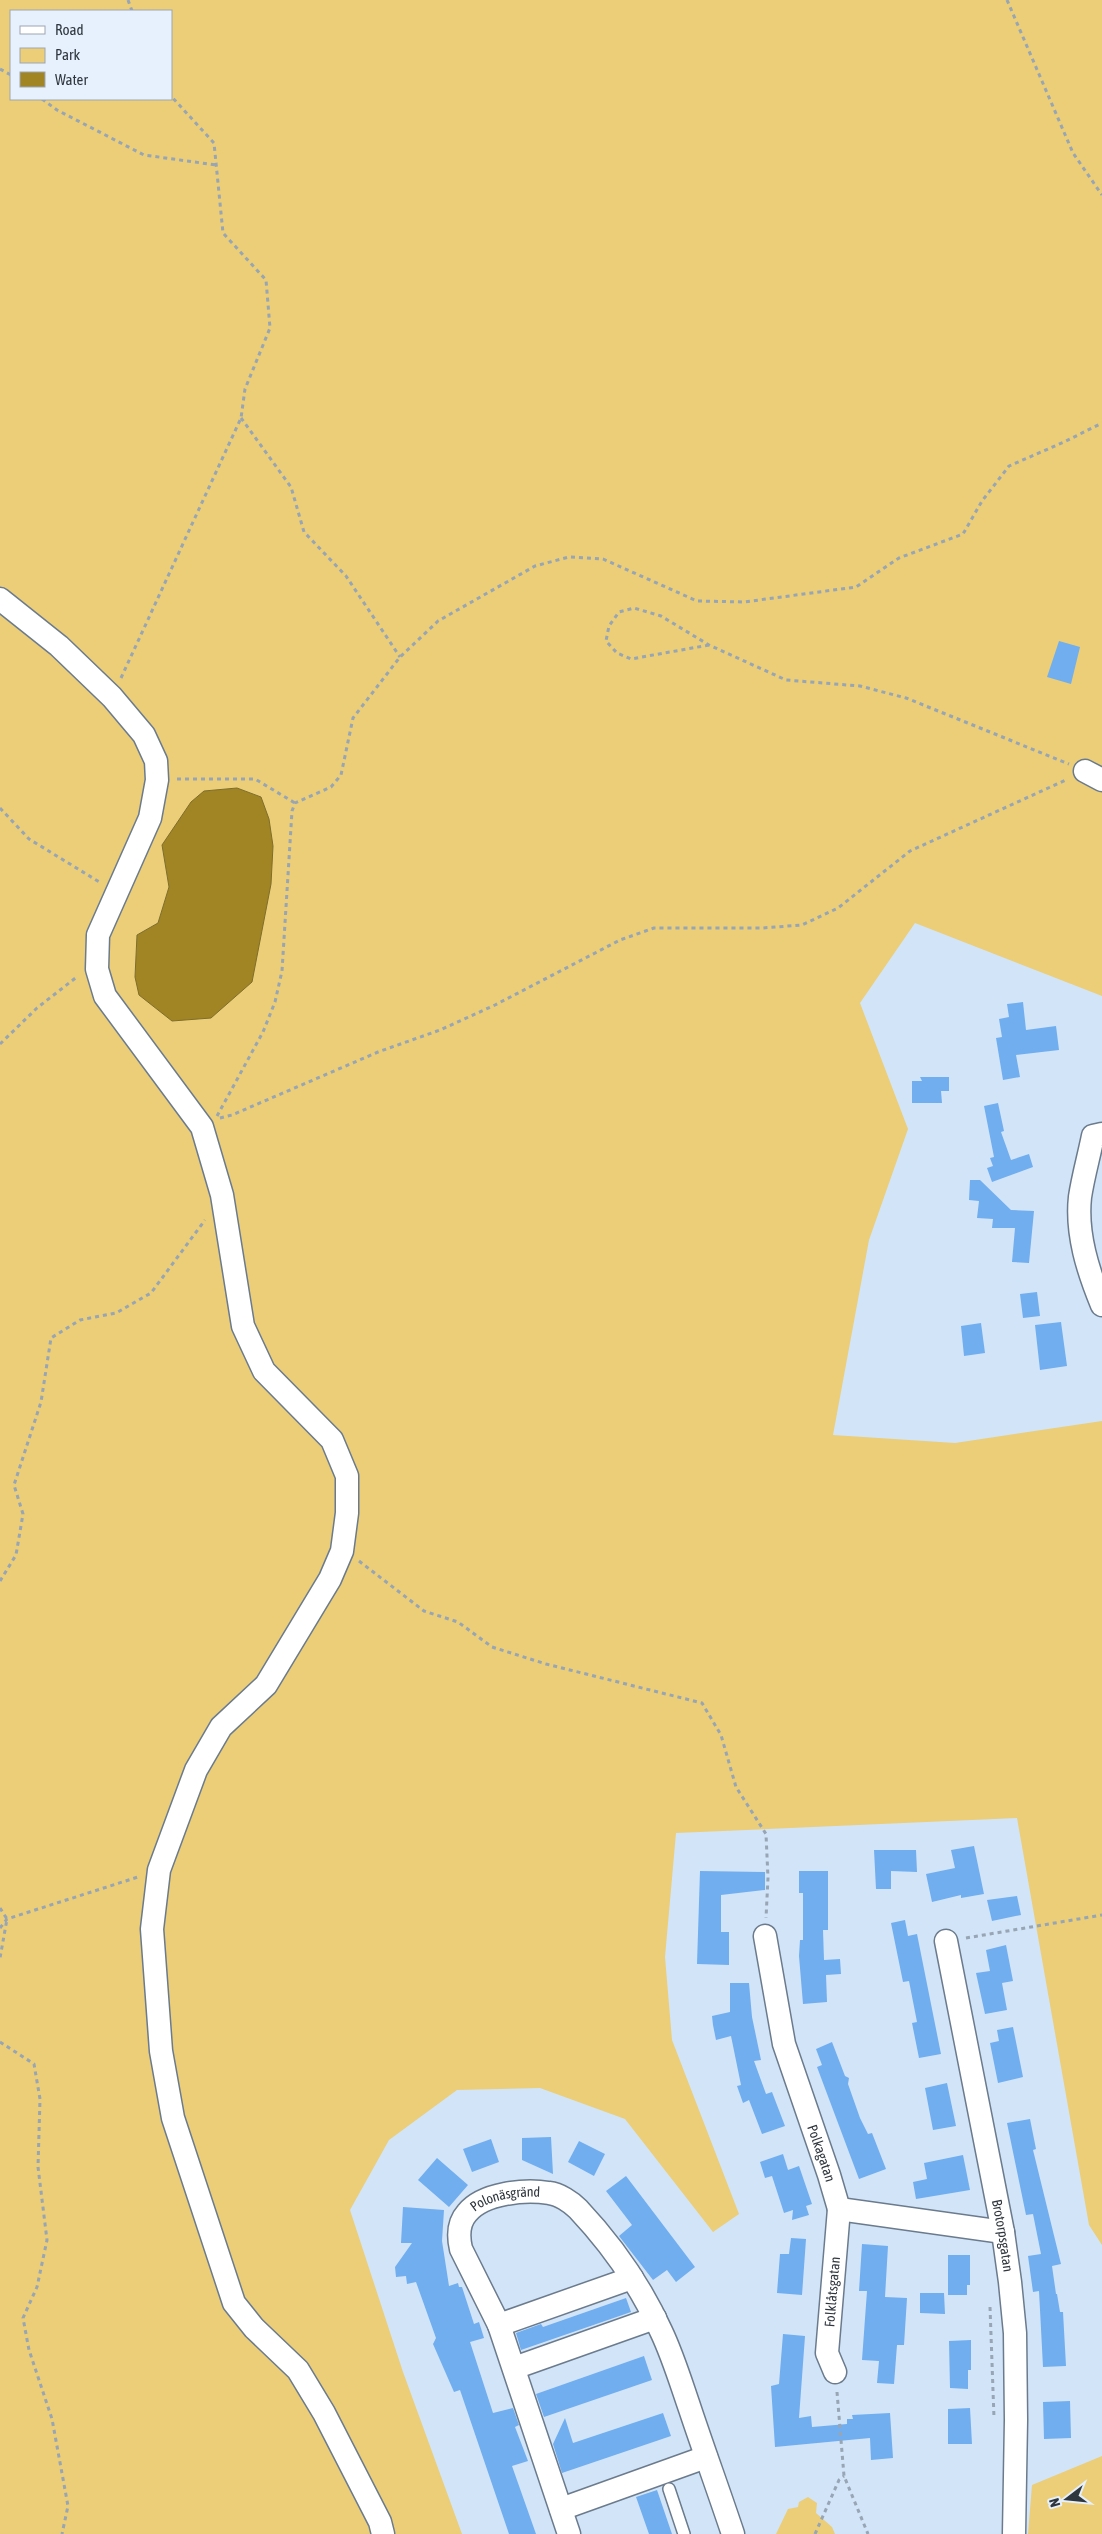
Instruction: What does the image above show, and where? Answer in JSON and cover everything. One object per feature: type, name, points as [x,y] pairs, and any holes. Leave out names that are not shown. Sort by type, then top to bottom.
[{"type":"street","points":[[0,599],[59,646],[112,697],[144,735],[156,761],[157,780],[150,818],[98,935],[97,969],[106,996],[202,1127],[222,1195],[243,1326],[264,1372],[332,1440],[347,1476],[347,1513],[342,1551],[330,1579],[266,1685],[221,1727],[196,1770],[158,1870],[152,1929],[161,2051],[173,2118],[234,2303],[254,2328],[298,2370],[324,2413],[380,2522],[383,2534]]},
{"type":"street","points":[[1102,1134],[1093,1136],[1080,1197],[1080,1230],[1091,1279],[1102,1305]]},
{"type":"street","name":"Polkagatan","points":[[765,1936],[784,2044],[830,2175],[839,2209]]},
{"type":"street","name":"Brotorpsgatan","points":[[946,1941],[1003,2232],[1015,2333],[1014,2534]]},
{"type":"street","name":"Polonäsgränd","points":[[569,2534],[499,2324],[466,2261],[458,2236],[461,2223],[467,2212],[491,2198],[533,2192],[550,2193],[563,2198],[587,2219],[632,2278],[667,2342],[733,2534]]},
{"type":"street","points":[[839,2209],[1003,2232]]},
{"type":"street","name":"Folklåtsgatan","points":[[835,2372],[827,2353],[839,2209]]},
{"type":"street","points":[[499,2324],[632,2278]]},
{"type":"street","points":[[514,2368],[655,2318]]},
{"type":"street","points":[[561,2509],[706,2457]]},
{"type":"lane","points":[[669,2488],[684,2534]]},
{"type":"path","points":[[1007,0],[1073,153],[1102,195]]},
{"type":"path","points":[[112,697],[241,418],[246,389],[270,328],[266,280],[223,233],[214,142],[172,97]]},
{"type":"path","points":[[43,100],[57,110],[144,155],[216,164]]},
{"type":"path","points":[[241,418],[291,487],[304,532],[346,576],[400,657]]},
{"type":"path","points":[[1093,776],[910,851],[838,908],[802,925],[762,928],[654,928],[620,940],[495,1005],[440,1030],[378,1052],[232,1115],[216,1119],[263,1032],[275,1002],[282,971],[292,810],[295,803],[332,787],[341,775],[354,718],[400,657],[438,621],[535,566],[569,557],[603,559],[697,601],[744,602],[856,587],[899,558],[963,534],[982,502],[1009,466],[1102,423]]},
{"type":"path","points":[[709,645],[630,659],[617,653],[606,641],[609,626],[619,612],[634,608],[661,616],[709,645],[786,680],[860,686],[906,698],[1093,776]]},
{"type":"path","points":[[157,780],[255,779],[295,803]]},
{"type":"path","points":[[0,808],[29,839],[116,893]]},
{"type":"path","points":[[0,1044],[37,1008],[79,976],[97,969]]},
{"type":"path","points":[[0,1582],[16,1555],[23,1514],[14,1485],[41,1402],[51,1338],[80,1320],[116,1313],[151,1292],[222,1195]]},
{"type":"path","points":[[342,1551],[361,1562],[424,1611],[458,1622],[492,1647],[546,1664],[702,1703],[721,1735],[736,1787],[766,1834],[768,1878],[765,1936]]},
{"type":"path","points":[[0,1928],[7,1919],[158,1870]]},
{"type":"path","points":[[0,1908],[7,1919],[0,1958]]},
{"type":"path","points":[[946,1941],[1102,1916]]},
{"type":"path","points":[[0,2042],[34,2064],[40,2099],[38,2167],[47,2240],[37,2287],[23,2318],[29,2350],[52,2418],[68,2506],[62,2534]]},
{"type":"path","points":[[990,2305],[994,2422]]},
{"type":"path","points":[[835,2372],[844,2476],[868,2534]]},
{"type":"path","points":[[815,2534],[839,2480],[844,2476]]},
{"type":"green space","points":[[0,0],[1102,0],[1102,996],[915,923],[860,1003],[908,1129],[869,1240],[833,1435],[955,1443],[1102,1421],[1102,2245],[1089,2225],[1017,1818],[676,1833],[665,1957],[672,2040],[739,2214],[713,2232],[625,2119],[540,2088],[457,2090],[389,2140],[350,2210],[403,2372],[462,2534],[0,2534]],"holes":[[[237,788],[261,797],[135,977],[137,935],[158,923],[169,887],[162,845],[204,791]]]},
{"type":"green space","points":[[1102,2456],[1102,2534],[1028,2534],[1032,2485]]},
{"type":"green space","points":[[808,2497],[817,2503],[816,2513],[832,2527],[835,2534],[776,2534],[788,2509],[798,2507],[799,2502]]},
{"type":"water","points":[[237,788],[261,797],[269,819],[273,846],[271,884],[252,982],[211,1018],[172,1021],[139,995],[135,977],[137,935],[158,923],[169,887],[162,845],[191,802],[204,791]]},
{"type":"building","points":[[1059,641],[1080,647],[1071,684],[1047,677]]},
{"type":"building","points":[[1023,1002],[1026,1030],[1056,1026],[1059,1050],[1016,1055],[1020,1077],[1003,1080],[996,1038],[1002,1037],[999,1019],[1009,1017],[1007,1004]]},
{"type":"building","points":[[920,1077],[949,1077],[949,1091],[941,1091],[942,1103],[912,1103],[912,1081],[922,1081]]},
{"type":"building","points":[[998,1103],[1004,1131],[1001,1132],[1011,1160],[1029,1154],[1033,1167],[992,1182],[987,1168],[993,1166],[990,1158],[994,1157],[984,1106]]},
{"type":"building","points":[[970,1180],[980,1180],[1011,1210],[1034,1211],[1029,1263],[1012,1262],[1015,1228],[992,1228],[993,1219],[977,1218],[979,1201],[969,1200]]},
{"type":"building","points":[[1037,1292],[1040,1316],[1023,1318],[1020,1294]]},
{"type":"building","points":[[1061,1322],[1067,1366],[1040,1370],[1035,1325]]},
{"type":"building","points":[[981,1323],[985,1353],[964,1356],[961,1326]]},
{"type":"building","points":[[974,1846],[984,1894],[961,1898],[961,1895],[932,1902],[926,1874],[955,1868],[951,1850]]},
{"type":"building","points":[[874,1850],[916,1850],[917,1872],[891,1871],[891,1889],[876,1889]]},
{"type":"building","points":[[700,1871],[765,1872],[765,1890],[721,1895],[721,1932],[729,1932],[729,1965],[697,1964]]},
{"type":"building","points":[[799,1871],[828,1871],[828,1930],[823,1930],[824,1960],[840,1959],[841,1974],[826,1975],[827,2002],[803,2004],[799,1956],[800,1940],[803,1940],[803,1893],[799,1893]]},
{"type":"building","points":[[1017,1896],[1021,1915],[992,1921],[987,1900]]},
{"type":"building","points":[[905,1920],[908,1936],[917,1934],[941,2054],[919,2058],[912,2023],[917,2022],[909,1981],[903,1982],[891,1923]]},
{"type":"building","points":[[1006,1945],[1013,1981],[1002,1983],[1007,2010],[985,2014],[976,1973],[990,1971],[986,1950]]},
{"type":"building","points":[[730,1983],[749,1983],[752,2017],[761,2060],[754,2061],[766,2094],[772,2092],[785,2126],[762,2134],[749,2100],[743,2103],[737,2086],[741,2085],[731,2036],[716,2040],[712,2016],[730,2012]]},
{"type":"building","points":[[1013,2027],[1023,2077],[998,2083],[990,2043],[999,2041],[997,2030]]},
{"type":"building","points":[[832,2042],[845,2076],[849,2078],[848,2084],[860,2118],[868,2134],[872,2133],[886,2169],[859,2179],[817,2067],[822,2065],[816,2049]]},
{"type":"building","points":[[947,2083],[956,2126],[933,2130],[925,2088]]},
{"type":"building","points":[[1030,2119],[1036,2149],[1033,2150],[1061,2264],[1052,2266],[1060,2312],[1063,2312],[1066,2366],[1043,2367],[1039,2291],[1033,2292],[1028,2256],[1041,2254],[1033,2214],[1026,2215],[1007,2123]]},
{"type":"building","points":[[551,2137],[553,2174],[522,2160],[522,2138]]},
{"type":"building","points":[[491,2139],[499,2162],[472,2172],[463,2149]]},
{"type":"building","points":[[579,2141],[605,2154],[594,2176],[568,2162]]},
{"type":"building","points":[[783,2154],[788,2170],[799,2166],[812,2204],[806,2206],[809,2215],[792,2220],[793,2210],[784,2213],[772,2176],[765,2178],[760,2162]]},
{"type":"building","points":[[963,2155],[970,2190],[916,2199],[913,2182],[927,2179],[924,2163]]},
{"type":"building","points":[[437,2158],[468,2185],[449,2207],[418,2180]]},
{"type":"building","points":[[626,2176],[695,2267],[676,2282],[667,2270],[653,2280],[619,2236],[632,2225],[606,2191]]},
{"type":"building","points":[[403,2207],[444,2210],[442,2241],[449,2286],[458,2283],[459,2287],[462,2287],[474,2324],[479,2322],[484,2338],[470,2342],[493,2413],[513,2408],[519,2425],[515,2427],[528,2461],[512,2466],[536,2534],[509,2534],[460,2390],[454,2392],[433,2344],[436,2338],[416,2282],[407,2284],[406,2276],[396,2277],[395,2267],[412,2243],[401,2243]]},
{"type":"building","points":[[791,2238],[806,2239],[802,2295],[777,2293],[780,2254],[789,2254]]},
{"type":"building","points":[[862,2244],[888,2246],[885,2297],[907,2298],[904,2345],[897,2345],[894,2384],[877,2383],[879,2361],[862,2360],[867,2291],[859,2291]]},
{"type":"building","points":[[948,2255],[970,2255],[970,2285],[967,2285],[967,2295],[948,2295]]},
{"type":"building","points":[[920,2293],[944,2293],[945,2314],[920,2313]]},
{"type":"building","points":[[626,2298],[631,2312],[521,2350],[516,2333],[541,2324],[543,2327]]},
{"type":"building","points":[[783,2334],[805,2336],[799,2418],[811,2416],[812,2427],[847,2424],[847,2419],[853,2419],[852,2415],[890,2413],[893,2458],[871,2460],[870,2438],[775,2447],[771,2386],[779,2384]]},
{"type":"building","points":[[971,2340],[971,2370],[968,2370],[968,2389],[950,2388],[949,2341]]},
{"type":"building","points":[[644,2356],[652,2380],[544,2417],[536,2394]]},
{"type":"building","points":[[1070,2401],[1071,2438],[1044,2439],[1043,2402]]},
{"type":"building","points":[[970,2408],[972,2444],[948,2444],[948,2409]]},
{"type":"building","points":[[663,2413],[671,2436],[562,2473],[553,2444],[565,2418],[573,2443]]},
{"type":"building","points":[[657,2490],[672,2534],[649,2534],[636,2497]]}]
